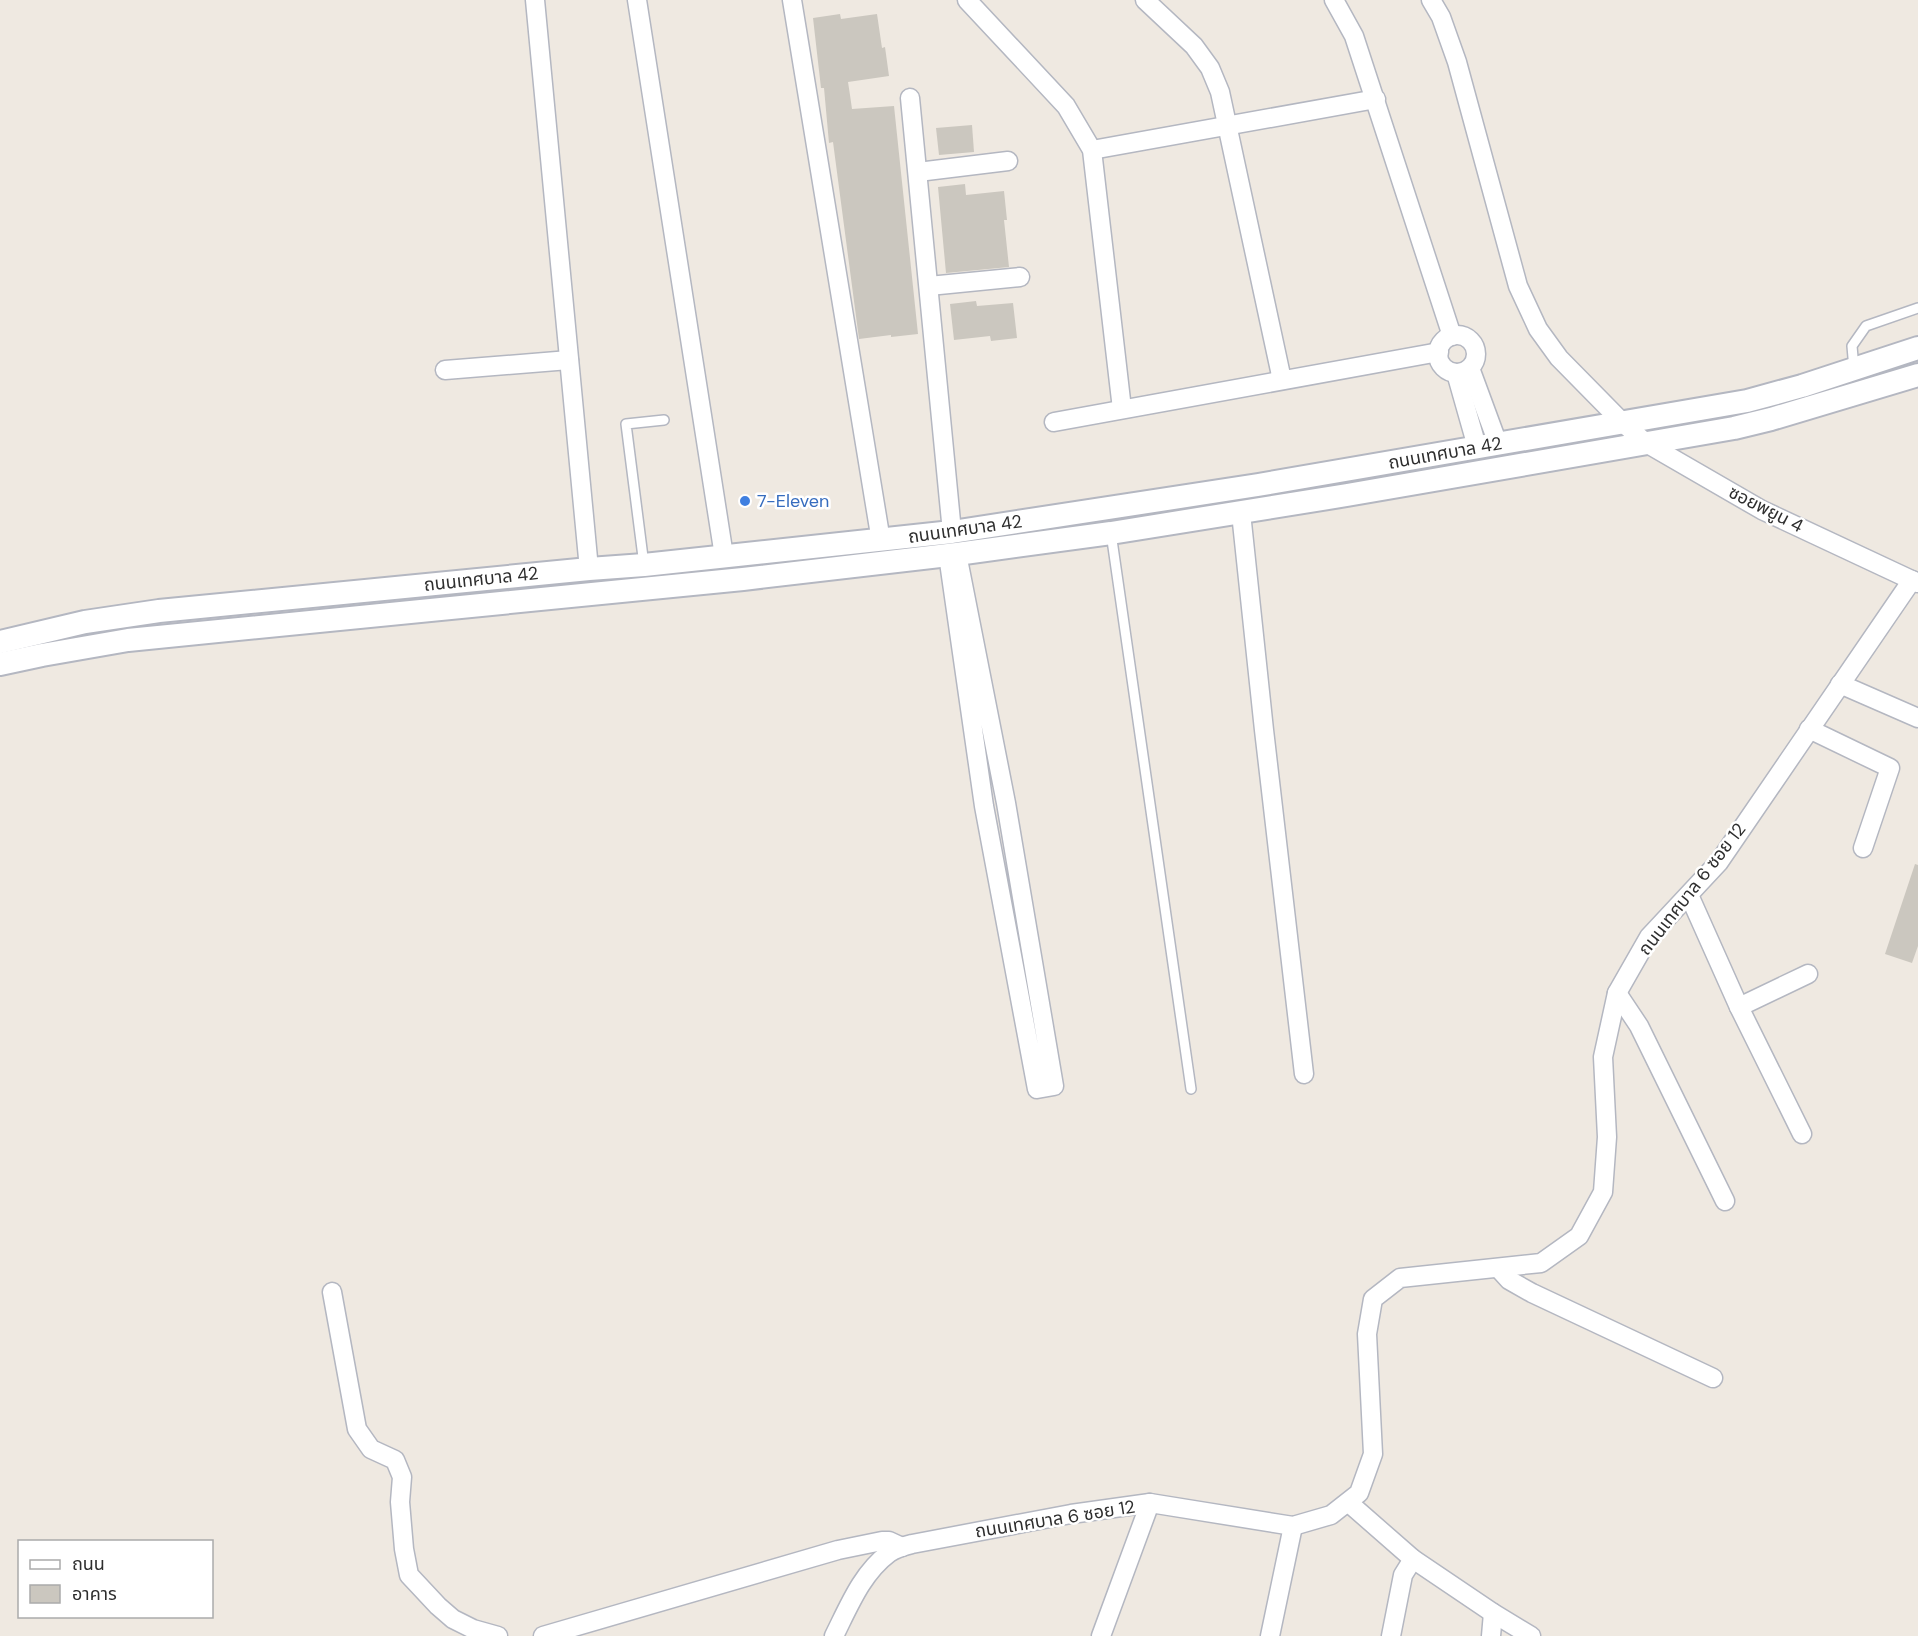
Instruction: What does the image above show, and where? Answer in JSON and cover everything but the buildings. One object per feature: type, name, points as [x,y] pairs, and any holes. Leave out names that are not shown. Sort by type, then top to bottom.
[{"type":"street","points":[[535,0],[589,569]]},
{"type":"street","points":[[637,0],[724,556]]},
{"type":"street","points":[[792,0],[881,541]]},
{"type":"street","points":[[967,0],[1066,106],[1092,150],[1122,409]]},
{"type":"street","points":[[1145,0],[1194,46],[1210,68],[1220,92],[1282,380]]},
{"type":"street","points":[[1334,0],[1354,36],[1452,336]]},
{"type":"street","name":"ซอยพยูน 4","points":[[1431,0],[1441,17],[1457,62],[1518,286],[1538,329],[1559,358],[1646,443],[1762,510],[1915,581]]},
{"type":"street","points":[[910,98],[952,547],[984,806],[1037,1089],[1054,1086],[1006,803],[952,547]]},
{"type":"street","points":[[1092,150],[1376,99]]},
{"type":"street","points":[[918,172],[1008,161]]},
{"type":"street","points":[[929,286],[1020,278]]},
{"type":"street","points":[[1452,336],[1467,338],[1473,344],[1476,360],[1463,371],[1448,371],[1442,365],[1439,352],[1444,342],[1452,336]]},
{"type":"street","name":"ถนนเทศบาล 42","points":[[0,664],[77,648],[184,634],[743,579],[952,547],[1185,497],[1747,400],[1802,386],[1918,348]]},
{"type":"street","points":[[1054,422],[1439,352]]},
{"type":"street","points":[[445,370],[570,360]]},
{"type":"street","points":[[1463,371],[1488,446]]},
{"type":"street","name":"ถนนเทศบาล 42","points":[[0,642],[86,622],[159,610],[589,569],[644,566],[881,541],[952,547],[1111,533],[1533,464],[1734,428],[1918,375]]},
{"type":"street","points":[[1241,513],[1304,1074]]},
{"type":"street","name":"ถนนเทศบาล 6 ซอย 12","points":[[834,1636],[858,1588],[873,1567],[891,1551],[912,1544],[1071,1514],[1150,1503],[1293,1526],[1331,1515],[1359,1493],[1373,1454],[1366,1334],[1373,1299],[1400,1278],[1541,1263],[1579,1236],[1603,1192],[1607,1137],[1603,1057],[1617,993],[1649,937],[1719,862],[1840,684],[1915,581]]},
{"type":"street","points":[[1840,684],[1918,718]]},
{"type":"street","points":[[1809,729],[1890,768],[1863,848]]},
{"type":"street","points":[[984,806],[1006,803]]},
{"type":"street","points":[[1689,895],[1739,1007],[1802,1134]]},
{"type":"street","points":[[1007,930],[1028,927]]},
{"type":"street","points":[[1739,1007],[1808,974]]},
{"type":"street","points":[[1617,993],[1639,1026],[1725,1201]]},
{"type":"street","points":[[1499,1269],[1509,1280],[1532,1293],[1713,1378]]},
{"type":"street","points":[[332,1292],[357,1429],[371,1449],[394,1460],[402,1477],[400,1502],[409,1575],[453,1619],[473,1629],[498,1636]]},
{"type":"street","points":[[1101,1636],[1150,1503]]},
{"type":"street","points":[[1348,1503],[1413,1559],[1531,1636]]},
{"type":"street","points":[[1270,1636],[1293,1526]]},
{"type":"street","points":[[543,1636],[838,1550],[882,1541],[902,1547]]},
{"type":"street","points":[[1391,1636],[1403,1575],[1413,1559]]},
{"type":"street","points":[[1491,1636],[1493,1613]]},
{"type":"lane","points":[[1854,369],[1852,346],[1866,326],[1918,308]]},
{"type":"lane","points":[[644,566],[626,424],[664,420]]},
{"type":"lane","points":[[1111,533],[1191,1089]]},
{"type":"place","name":"7-Eleven","points":[[745,501]]}]
